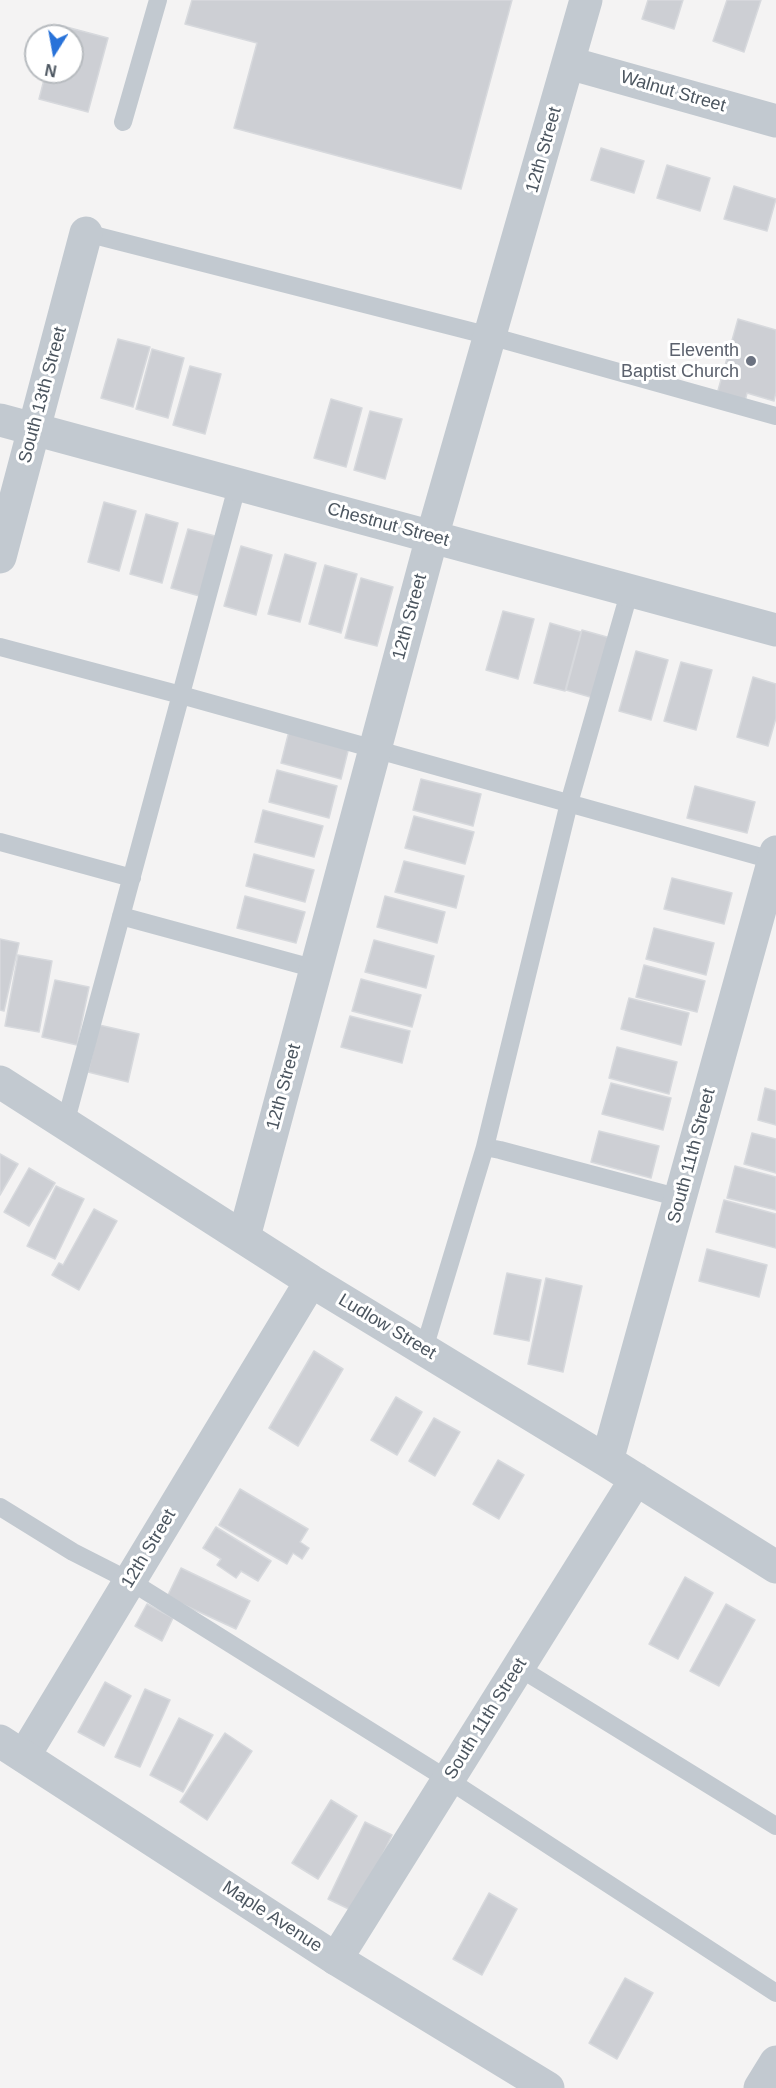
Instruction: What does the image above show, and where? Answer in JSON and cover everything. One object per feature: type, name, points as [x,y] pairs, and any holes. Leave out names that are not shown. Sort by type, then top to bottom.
[{"type":"street","name":"12th Street","points":[[244,1237],[432,537],[586,0]]},
{"type":"street","name":"Walnut Street","points":[[569,63],[776,121]]},
{"type":"street","name":"South 13th Street","points":[[0,557],[86,233]]},
{"type":"street","name":"Chestnut Street","points":[[0,420],[776,630]]},
{"type":"street","name":"South 11th Street","points":[[607,1461],[775,858]]},
{"type":"street","name":"Ludlow Street","points":[[0,1082],[311,1281],[776,1567]]},
{"type":"street","name":"12th Street","points":[[12,1748],[130,1581],[311,1281]]},
{"type":"street","name":"South 11th Street","points":[[336,1959],[636,1479]]},
{"type":"street","name":"Maple Avenue","points":[[12,1748],[336,1959],[548,2088]]},
{"type":"street","points":[[760,2088],[776,2062]]},
{"type":"lane","points":[[123,122],[158,0]]},
{"type":"lane","points":[[86,233],[490,336],[776,416]]},
{"type":"lane","points":[[65,1124],[238,483]]},
{"type":"lane","points":[[424,1349],[485,1148],[569,803],[630,590]]},
{"type":"lane","points":[[0,646],[775,858]]},
{"type":"lane","points":[[0,842],[132,878]]},
{"type":"lane","points":[[122,916],[316,969]]},
{"type":"lane","points":[[485,1148],[680,1198]]},
{"type":"lane","points":[[0,1507],[73,1552],[130,1581],[447,1779],[776,1993]]},
{"type":"lane","points":[[518,1667],[776,1826]]},
{"type":"building","points":[[192,0],[512,0],[461,189],[234,128],[257,43],[185,24]]},
{"type":"building","points":[[648,0],[683,0],[674,29],[642,19]]},
{"type":"building","points":[[727,0],[761,0],[744,52],[713,41]]},
{"type":"building","points":[[84,32],[108,38],[88,112],[39,99],[43,84],[84,84]]},
{"type":"building","points":[[601,148],[644,161],[634,193],[591,180]]},
{"type":"building","points":[[667,165],[710,178],[700,211],[657,198]]},
{"type":"building","points":[[734,186],[776,199],[767,231],[724,219]]},
{"type":"building","name":"Eleventh Baptist Church","points":[[738,319],[776,330],[774,401],[747,393],[745,402],[717,394]]},
{"type":"building","points":[[118,339],[150,347],[133,407],[101,398]]},
{"type":"building","points":[[152,349],[184,358],[168,418],[136,409]]},
{"type":"building","points":[[190,366],[221,374],[205,434],[173,425]]},
{"type":"building","points":[[331,399],[362,408],[346,467],[314,458]]},
{"type":"building","points":[[370,411],[402,419],[385,479],[354,470]]},
{"type":"building","points":[[104,502],[136,511],[119,571],[88,562]]},
{"type":"building","points":[[146,514],[178,523],[162,583],[130,574]]},
{"type":"building","points":[[188,529],[219,537],[203,597],[171,588]]},
{"type":"building","points":[[241,546],[272,555],[256,615],[224,606]]},
{"type":"building","points":[[285,554],[316,563],[300,622],[268,614]]},
{"type":"building","points":[[325,565],[357,574],[341,633],[309,624]]},
{"type":"building","points":[[361,578],[393,587],[377,646],[345,638]]},
{"type":"building","points":[[503,611],[534,619],[518,679],[486,670]]},
{"type":"building","points":[[550,623],[581,632],[565,691],[534,683]]},
{"type":"building","points":[[582,630],[614,639],[597,699],[566,690]]},
{"type":"building","points":[[636,651],[668,660],[651,720],[619,711]]},
{"type":"building","points":[[681,662],[712,670],[696,730],[664,721]]},
{"type":"building","points":[[753,677],[776,684],[776,718],[768,746],[737,737]]},
{"type":"building","points":[[289,731],[349,747],[341,779],[281,763]]},
{"type":"building","points":[[277,770],[337,786],[329,818],[269,802]]},
{"type":"building","points":[[421,779],[481,794],[473,826],[413,810]]},
{"type":"building","points":[[695,786],[755,802],[747,833],[687,818]]},
{"type":"building","points":[[263,810],[323,826],[314,857],[255,842]]},
{"type":"building","points":[[414,816],[474,832],[465,864],[405,848]]},
{"type":"building","points":[[254,854],[314,870],[305,902],[246,886]]},
{"type":"building","points":[[404,861],[464,876],[456,908],[395,892]]},
{"type":"building","points":[[672,878],[732,893],[724,924],[664,909]]},
{"type":"building","points":[[245,896],[305,912],[296,943],[237,928]]},
{"type":"building","points":[[385,896],[445,912],[437,943],[377,927]]},
{"type":"building","points":[[654,928],[714,943],[706,975],[646,959]]},
{"type":"building","points":[[0,939],[19,943],[4,1011],[0,1010]]},
{"type":"building","points":[[374,940],[434,956],[426,988],[365,972]]},
{"type":"building","points":[[18,955],[52,961],[39,1032],[5,1026]]},
{"type":"building","points":[[644,965],[705,981],[697,1012],[636,997]]},
{"type":"building","points":[[361,979],[421,995],[412,1027],[352,1011]]},
{"type":"building","points":[[55,980],[89,987],[77,1045],[42,1037]]},
{"type":"building","points":[[629,998],[689,1013],[681,1045],[621,1029]]},
{"type":"building","points":[[350,1016],[410,1031],[402,1063],[341,1047]]},
{"type":"building","points":[[99,1025],[139,1034],[128,1082],[88,1072]]},
{"type":"building","points":[[617,1047],[677,1062],[669,1094],[609,1078]]},
{"type":"building","points":[[611,1083],[671,1098],[663,1130],[602,1114]]},
{"type":"building","points":[[765,1088],[776,1091],[776,1125],[758,1120]]},
{"type":"building","points":[[599,1131],[659,1146],[651,1178],[591,1162]]},
{"type":"building","points":[[752,1133],[776,1139],[776,1173],[744,1164]]},
{"type":"building","points":[[0,1154],[18,1164],[0,1195]]},
{"type":"building","points":[[735,1166],[776,1177],[776,1210],[727,1198]]},
{"type":"building","points":[[29,1168],[55,1183],[29,1226],[4,1212]]},
{"type":"building","points":[[56,1186],[84,1199],[55,1259],[27,1246]]},
{"type":"building","points":[[724,1200],[776,1214],[776,1248],[716,1232]]},
{"type":"building","points":[[94,1209],[117,1221],[79,1290],[52,1275],[59,1263],[63,1265]]},
{"type":"building","points":[[707,1249],[767,1265],[759,1297],[699,1281]]},
{"type":"building","points":[[507,1273],[541,1280],[529,1341],[494,1334]]},
{"type":"building","points":[[546,1278],[582,1286],[563,1372],[528,1364]]},
{"type":"building","points":[[314,1351],[343,1369],[298,1446],[269,1428]]},
{"type":"building","points":[[396,1397],[422,1412],[397,1455],[371,1440]]},
{"type":"building","points":[[434,1418],[460,1432],[435,1476],[409,1461]]},
{"type":"building","points":[[498,1460],[524,1475],[499,1519],[473,1504]]},
{"type":"building","points":[[240,1489],[308,1529],[300,1542],[309,1548],[302,1559],[293,1553],[287,1564],[219,1525]]},
{"type":"building","points":[[216,1527],[271,1561],[258,1581],[241,1571],[236,1578],[217,1565],[221,1559],[203,1548]]},
{"type":"building","points":[[181,1568],[250,1601],[236,1629],[167,1597]]},
{"type":"building","points":[[685,1577],[713,1593],[678,1659],[649,1644]]},
{"type":"building","points":[[147,1604],[173,1618],[162,1641],[135,1626]]},
{"type":"building","points":[[726,1604],[755,1620],[719,1686],[690,1671]]},
{"type":"building","points":[[105,1682],[131,1696],[104,1746],[78,1732]]},
{"type":"building","points":[[145,1689],[170,1700],[140,1767],[115,1757]]},
{"type":"building","points":[[179,1718],[213,1735],[183,1792],[150,1775]]},
{"type":"building","points":[[225,1733],[252,1751],[207,1820],[180,1802]]},
{"type":"building","points":[[331,1800],[357,1816],[318,1879],[292,1863]]},
{"type":"building","points":[[365,1822],[392,1835],[355,1912],[328,1899]]},
{"type":"building","points":[[489,1893],[517,1909],[482,1975],[453,1959]]},
{"type":"building","points":[[625,1978],[653,1993],[617,2059],[589,2043]]},
{"type":"place","name":"Eleventh Baptist Church","points":[[751,361]]}]
